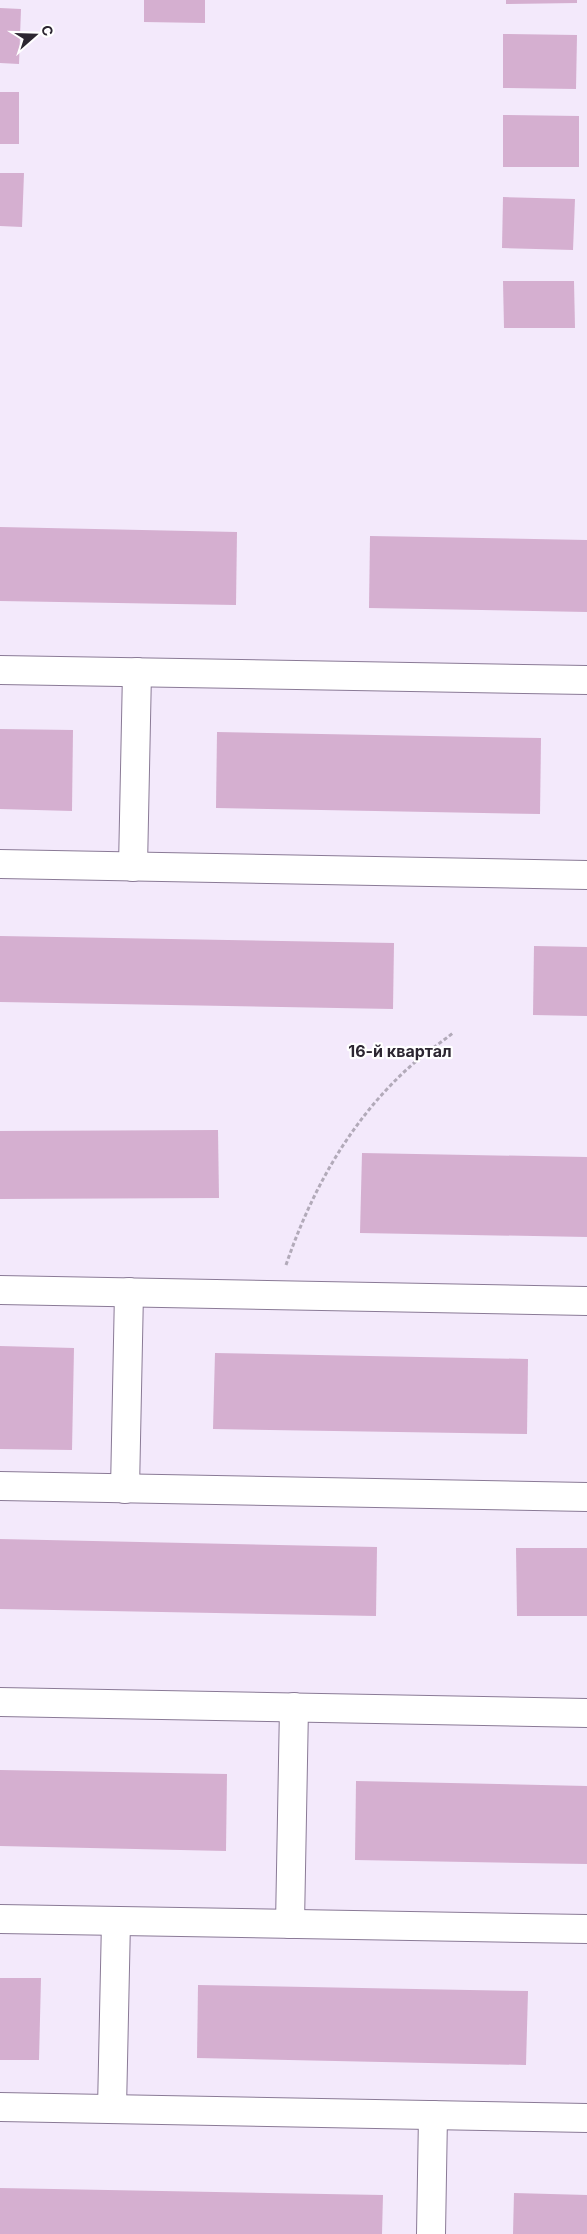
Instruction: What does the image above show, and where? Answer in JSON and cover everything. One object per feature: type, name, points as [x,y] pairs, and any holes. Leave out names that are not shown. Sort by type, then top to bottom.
[{"type":"lane","points":[[0,670],[587,680]]},
{"type":"lane","points":[[134,867],[137,672]]},
{"type":"lane","points":[[0,864],[587,875]]},
{"type":"lane","points":[[0,1290],[587,1301]]},
{"type":"lane","points":[[125,1489],[129,1292]]},
{"type":"lane","points":[[0,1486],[587,1497]]},
{"type":"lane","points":[[0,1702],[587,1713]]},
{"type":"lane","points":[[290,1924],[294,1708]]},
{"type":"lane","points":[[0,1918],[587,1929]]},
{"type":"lane","points":[[112,2109],[116,1921]]},
{"type":"lane","points":[[0,2107],[587,2118]]},
{"type":"lane","points":[[431,2234],[433,2115]]},
{"type":"path","points":[[276,1295],[309,1205],[335,1156],[376,1101],[413,1064],[453,1033]]},
{"type":"building","points":[[144,0],[205,0],[205,23],[144,22]]},
{"type":"building","points":[[506,0],[577,0],[577,3],[506,4]]},
{"type":"building","points":[[0,8],[21,9],[19,64],[0,63]]},
{"type":"building","points":[[503,34],[577,35],[576,89],[503,88]]},
{"type":"building","points":[[0,92],[19,92],[19,144],[0,144]]},
{"type":"building","points":[[503,115],[579,116],[579,167],[503,167]]},
{"type":"building","points":[[0,173],[24,173],[22,227],[0,226]]},
{"type":"building","points":[[503,197],[575,199],[573,250],[502,248]]},
{"type":"building","points":[[503,281],[574,281],[575,328],[504,328]]},
{"type":"building","points":[[0,527],[237,532],[236,605],[0,601]]},
{"type":"building","points":[[370,536],[587,540],[587,612],[369,608]]},
{"type":"building","points":[[0,729],[73,730],[72,811],[0,809]]},
{"type":"building","points":[[217,732],[541,738],[540,814],[216,808]]},
{"type":"building","points":[[0,936],[394,943],[393,1009],[0,1002]]},
{"type":"building","points":[[534,946],[587,947],[587,1016],[533,1015]]},
{"type":"building","points":[[218,1130],[219,1198],[0,1199],[0,1131]]},
{"type":"building","points":[[362,1153],[587,1157],[587,1237],[360,1233]]},
{"type":"building","points":[[0,1346],[74,1348],[72,1450],[0,1449]]},
{"type":"building","points":[[215,1353],[528,1359],[527,1434],[213,1429]]},
{"type":"building","points":[[0,1539],[377,1547],[376,1616],[0,1609]]},
{"type":"building","points":[[516,1548],[587,1548],[587,1616],[517,1616]]},
{"type":"building","points":[[0,1770],[227,1774],[226,1851],[0,1846]]},
{"type":"building","points":[[356,1781],[587,1786],[587,1864],[355,1860]]},
{"type":"building","points":[[0,1978],[41,1978],[39,2060],[0,2060]]},
{"type":"building","points":[[198,1985],[528,1991],[526,2065],[197,2058]]},
{"type":"building","points":[[0,2188],[383,2195],[382,2234],[0,2234]]},
{"type":"building","points":[[514,2193],[587,2195],[587,2234],[513,2234]]},
{"type":"district","name":"16-й квартал","points":[[400,1051]]}]
